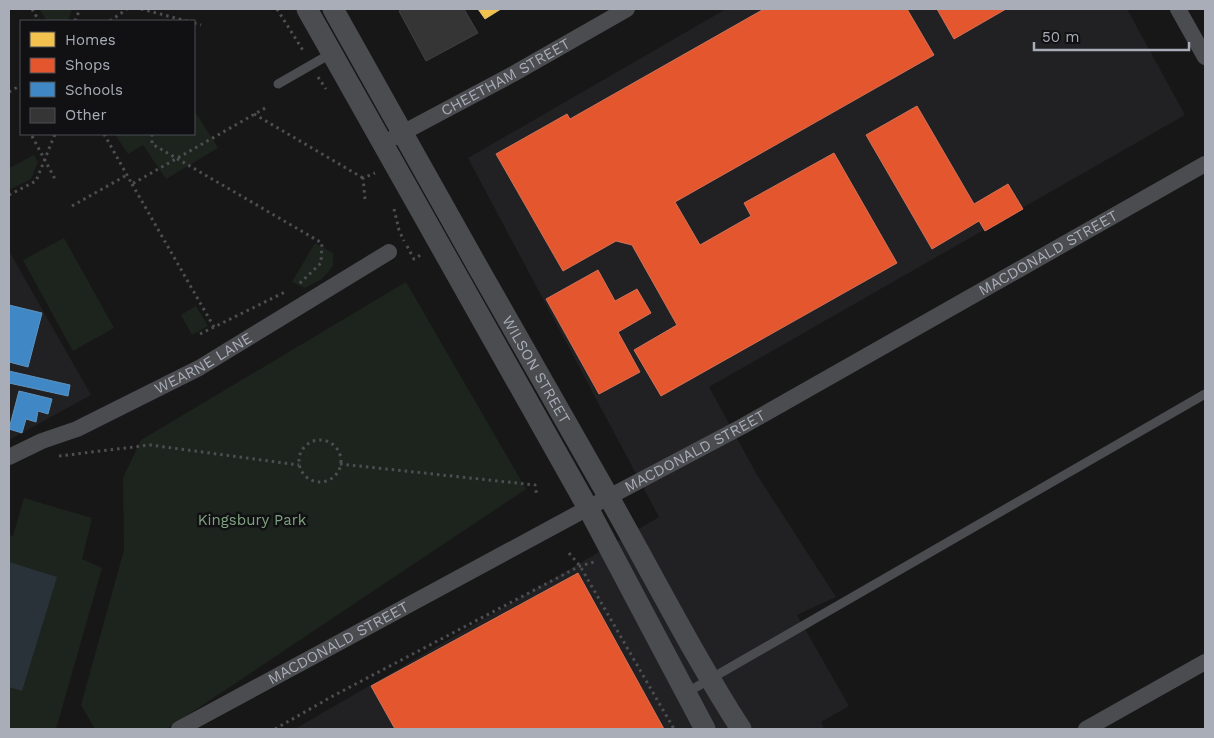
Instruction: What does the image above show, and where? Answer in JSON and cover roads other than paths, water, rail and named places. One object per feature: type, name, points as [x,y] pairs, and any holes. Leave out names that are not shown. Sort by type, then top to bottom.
[{"type":"street","name":"WILSON STREET","points":[[308,9],[342,48],[402,133],[609,497],[709,680],[741,729]]},
{"type":"street","name":"WILSON STREET","points":[[333,9],[342,48],[382,144],[588,508],[705,729]]},
{"type":"street","name":"CHEETHAM STREET","points":[[382,144],[513,74],[627,9]]},
{"type":"street","points":[[1178,9],[1205,57]]},
{"type":"street","name":"MACDONALD STREET","points":[[179,729],[752,421],[1205,164]]},
{"type":"street","name":"WEARNE LANE","points":[[9,457],[94,421],[199,368],[389,252]]},
{"type":"street","points":[[1086,729],[1205,662]]},
{"type":"lane","points":[[278,84],[342,48]]},
{"type":"lane","points":[[686,693],[1205,394]]},
{"type":"park label","name":"Kingsbury Park","points":[[252,520]]}]
